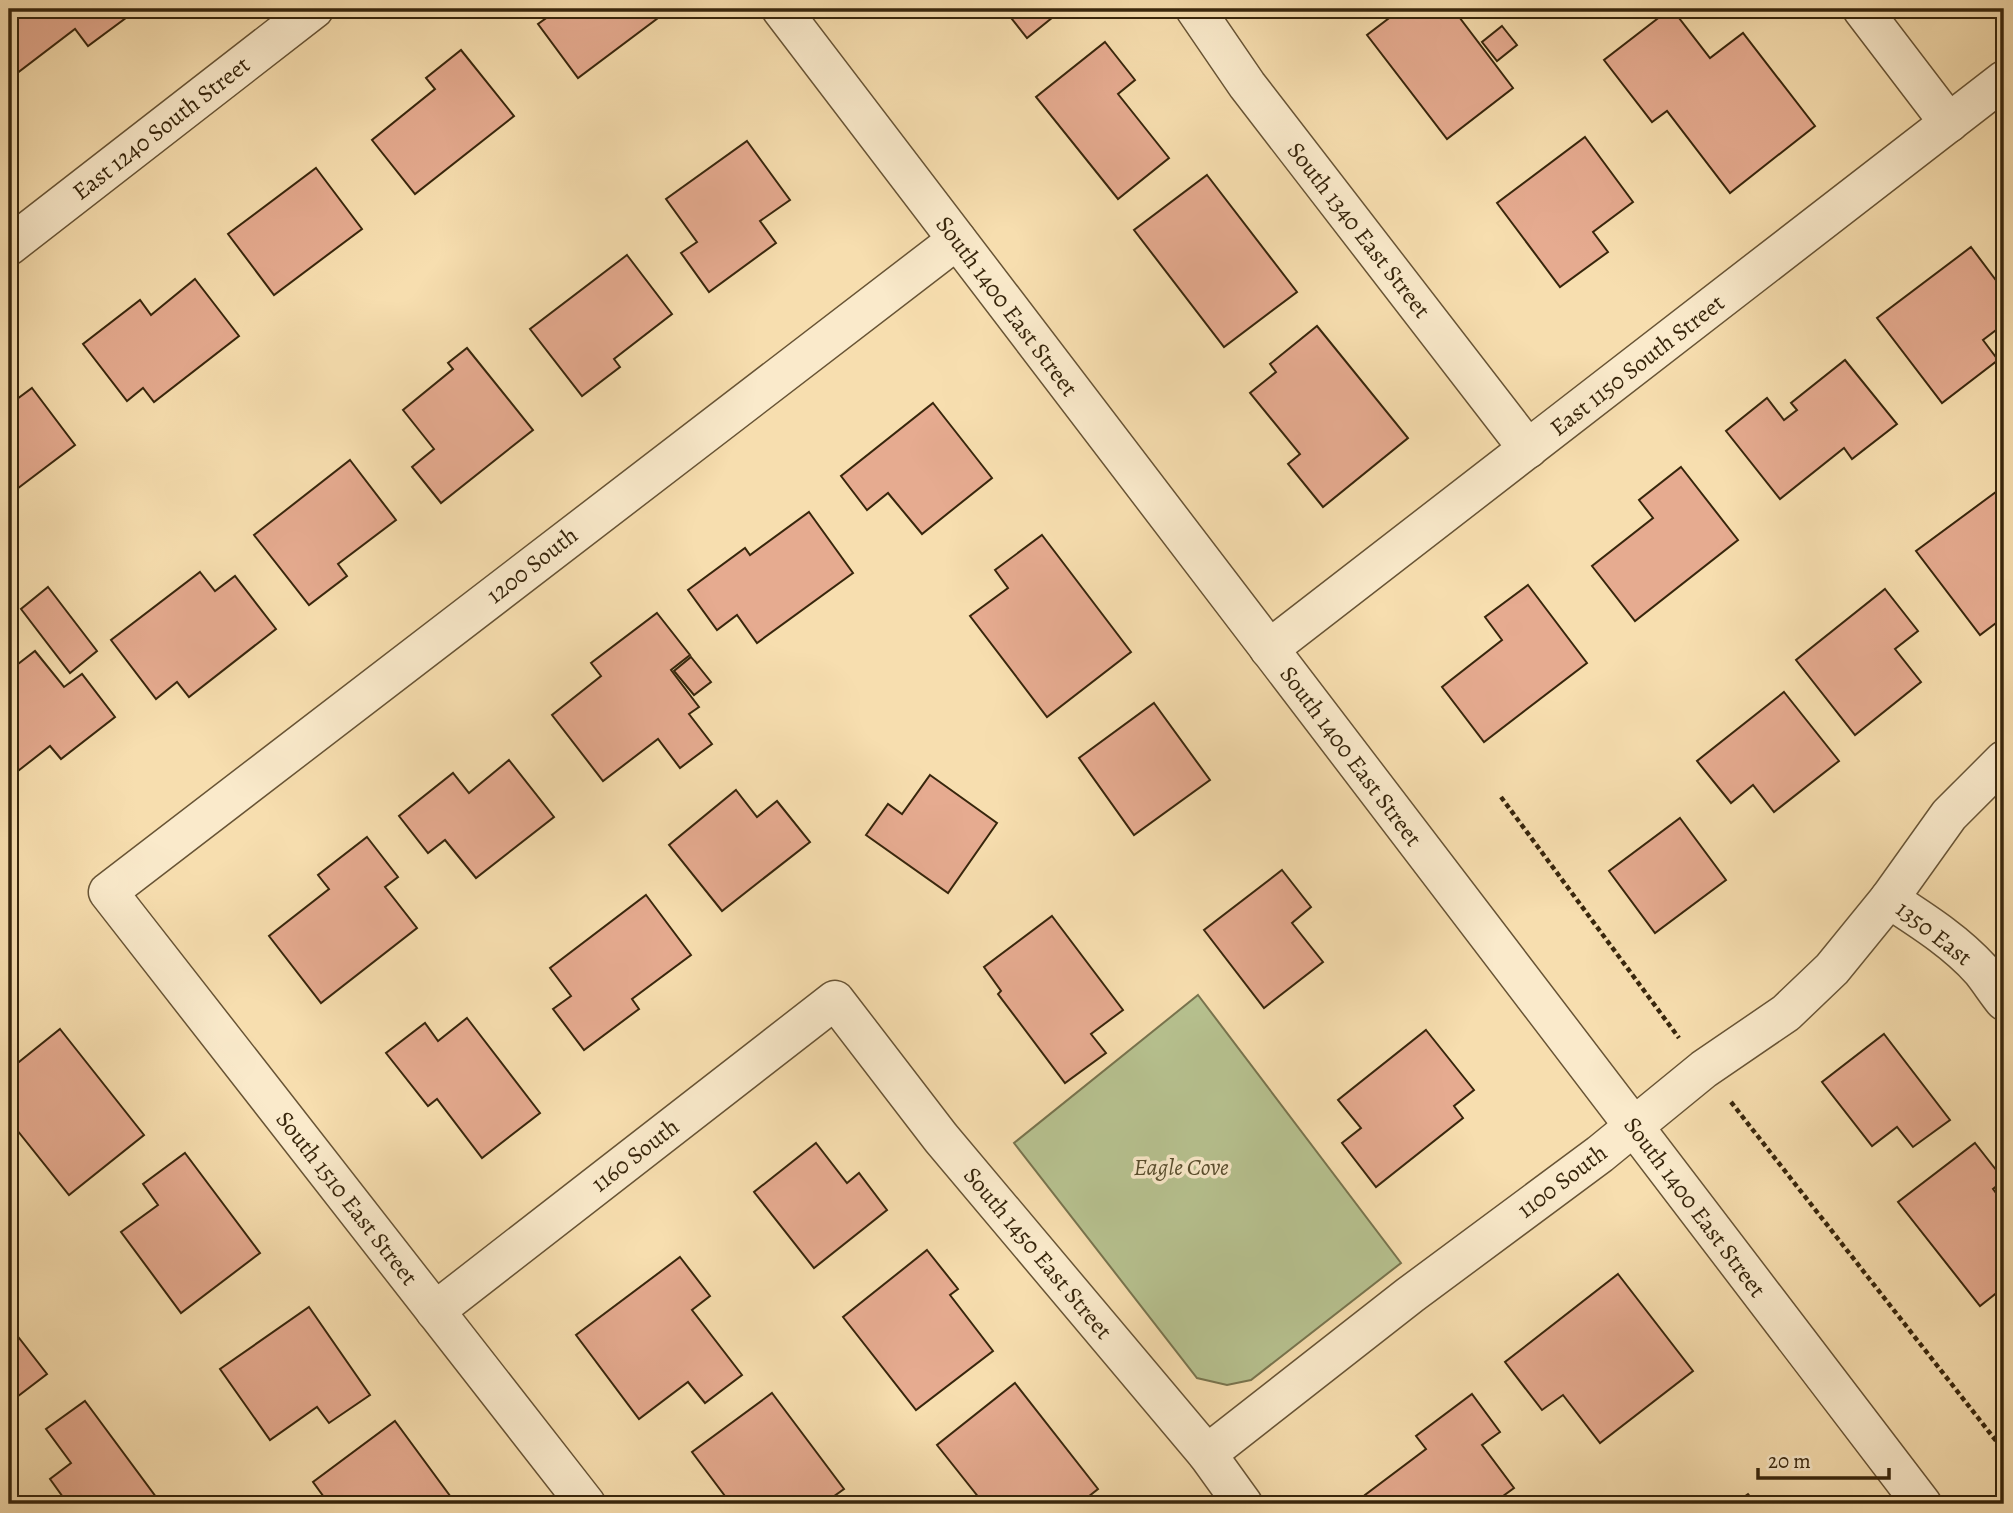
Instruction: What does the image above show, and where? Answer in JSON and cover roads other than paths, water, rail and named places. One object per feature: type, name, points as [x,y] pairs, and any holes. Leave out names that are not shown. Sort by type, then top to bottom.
[{"type":"street","name":"East 1240 South Street","points":[[9,246],[314,9]]},
{"type":"street","name":"South 1400 East Street","points":[[780,9],[1922,1504]]},
{"type":"street","name":"South 1340 East Street","points":[[1195,9],[1247,85],[1528,449]]},
{"type":"street","points":[[1862,9],[1948,123]]},
{"type":"street","name":"East 1150 South Street","points":[[1269,649],[2004,80]]},
{"type":"street","name":"1200 South","points":[[108,892],[957,240]]},
{"type":"street","name":"1100 South","points":[[1207,1454],[1410,1295],[1600,1154],[1704,1069],[1786,1013],[1832,969],[1889,899],[1949,815],[2004,760]]},
{"type":"street","name":"South 1510 East Street","points":[[108,892],[586,1504]]},
{"type":"street","name":"1350 East","points":[[1889,899],[1957,948],[1979,969],[2004,1001]]},
{"type":"street","name":"1160 South","points":[[435,1311],[835,1000]]},
{"type":"street","name":"South 1450 East Street","points":[[835,1000],[941,1138],[1207,1454],[1243,1504]]},
{"type":"park label","name":"Eagle Cove","points":[[1181,1167]]}]
